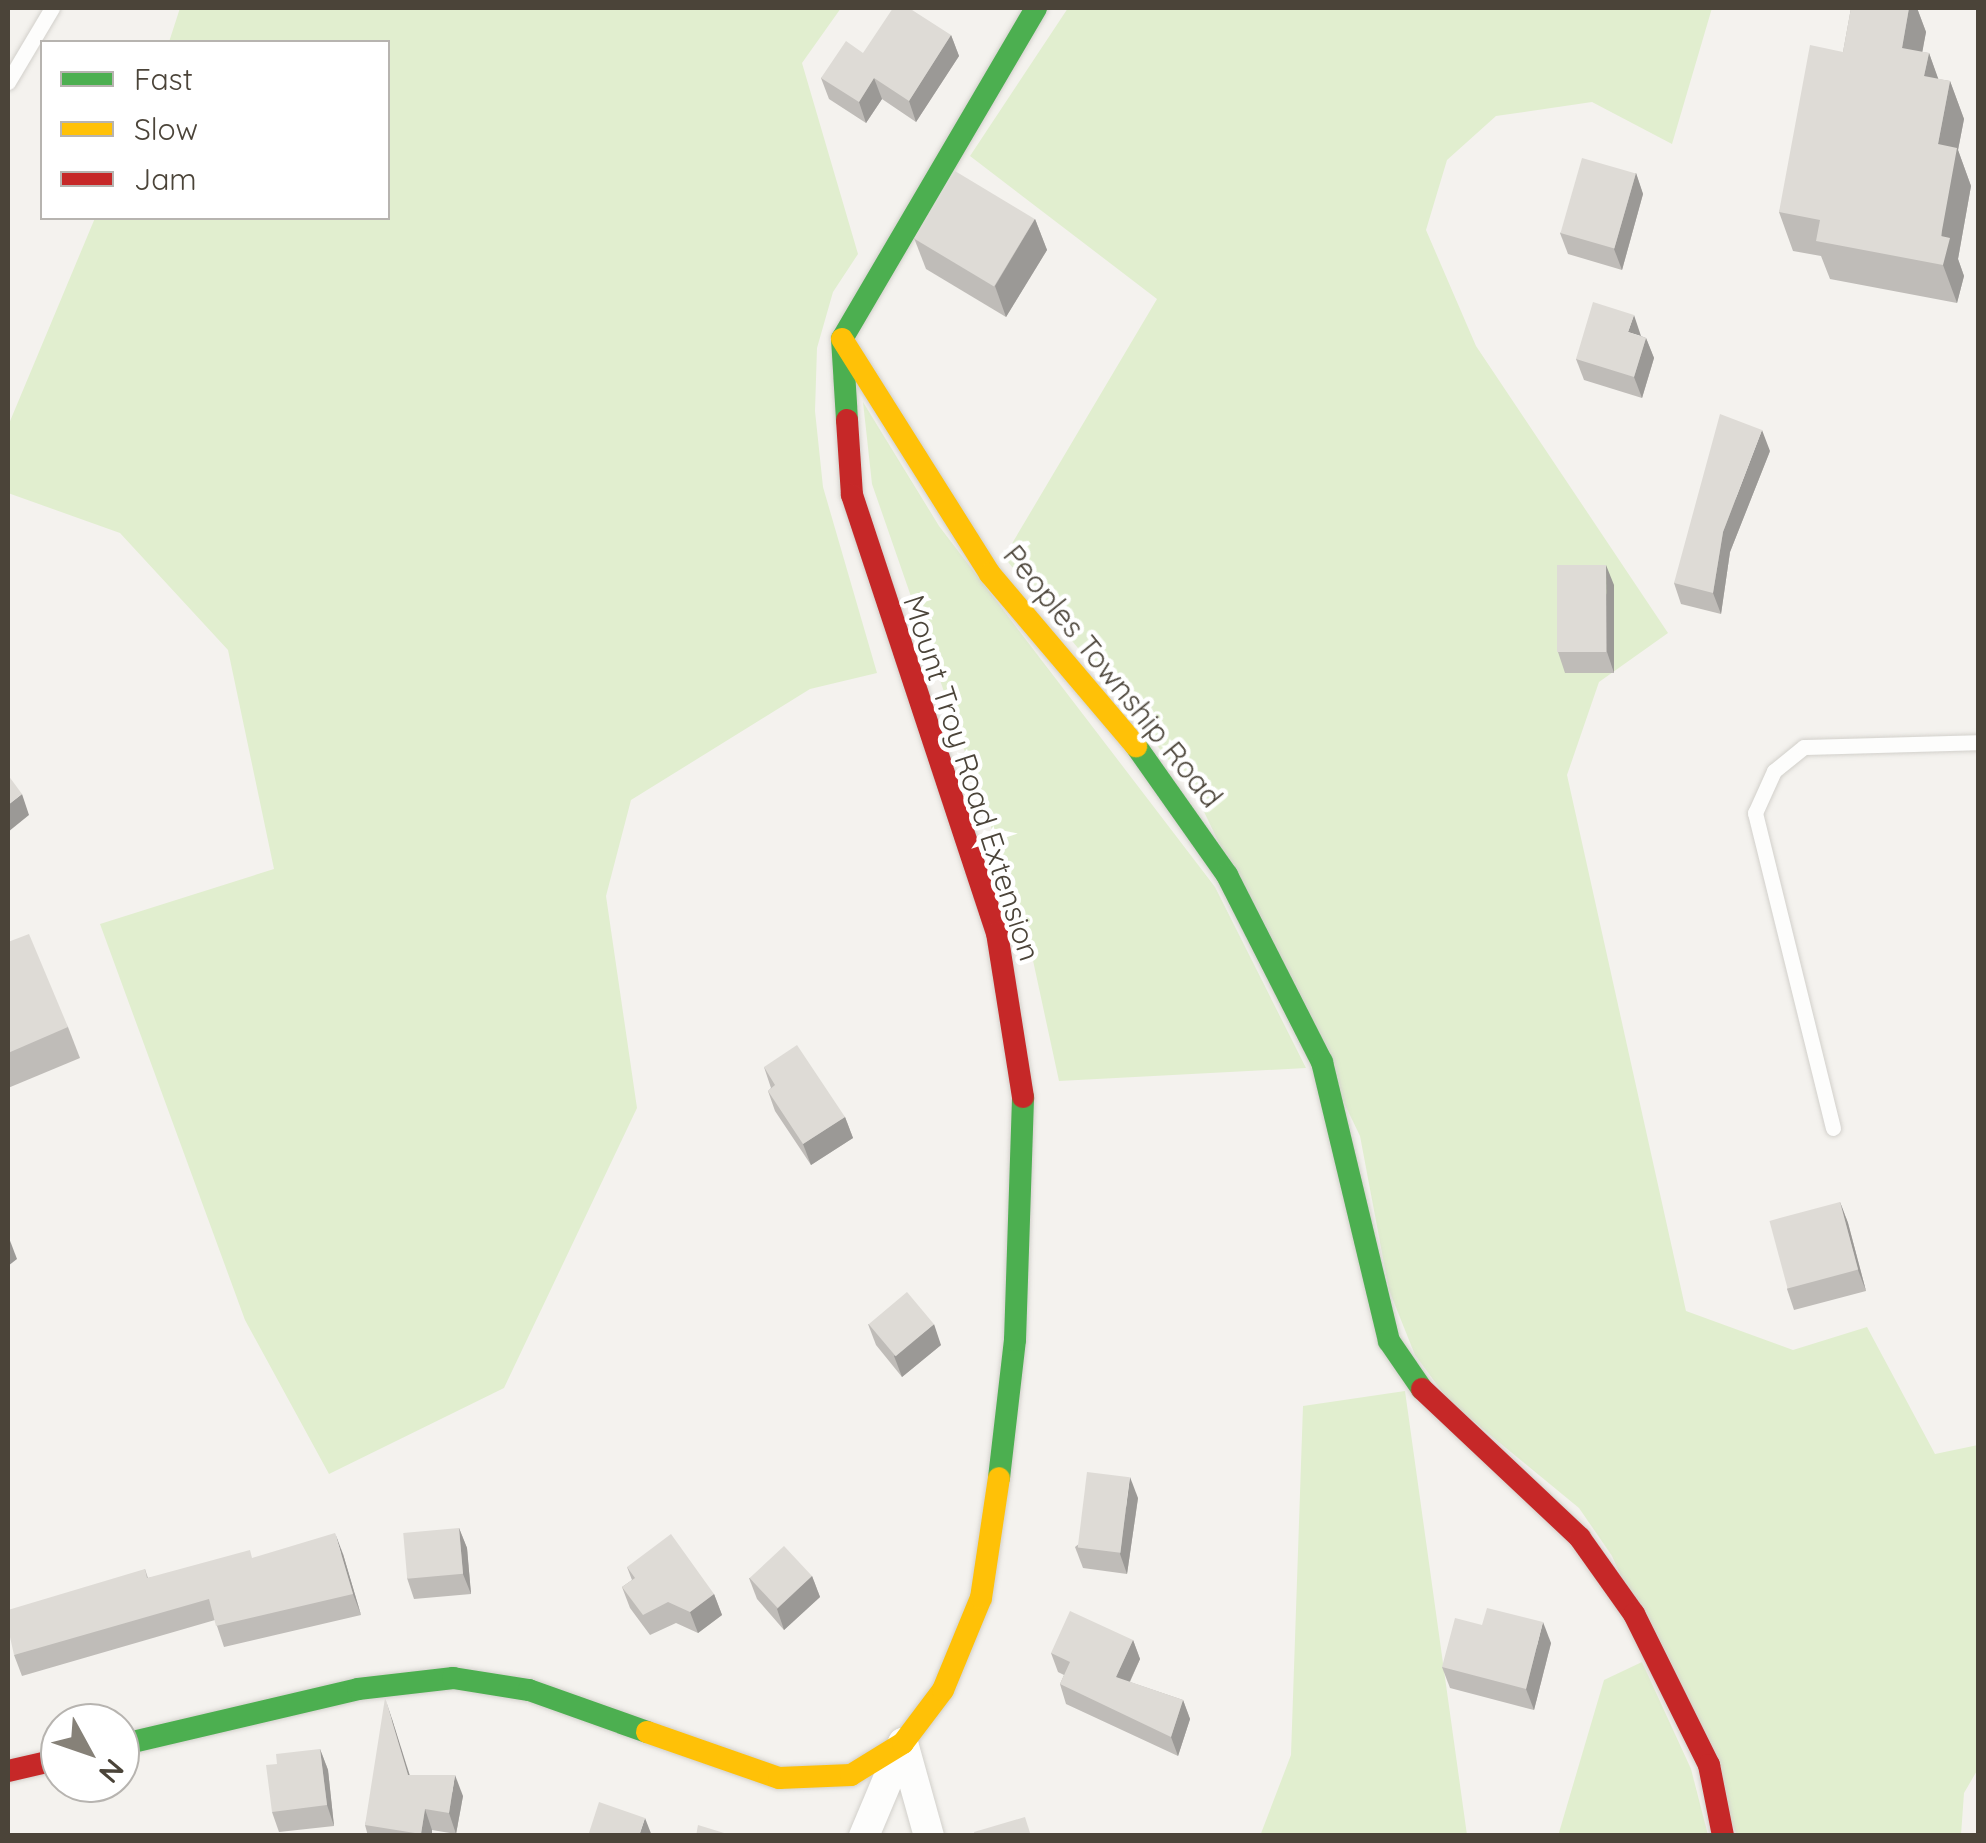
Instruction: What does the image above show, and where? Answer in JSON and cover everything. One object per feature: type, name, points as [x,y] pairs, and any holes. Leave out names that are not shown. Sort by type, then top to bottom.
[{"type":"street","points":[[842,340],[1036,8]]},
{"type":"street","name":"Mount Troy Road Extension","points":[[140,1740],[358,1689],[453,1678],[529,1690],[779,1778],[850,1775],[903,1742],[960,1656],[994,1526],[1016,1322],[1024,1067],[997,934],[852,495],[842,340]]},
{"type":"street","name":"Peoples Township Road","points":[[842,340],[990,574],[1169,785],[1228,874],[1322,1062],[1389,1341],[1439,1412],[1580,1538],[1634,1614],[1710,1765],[1723,1836]]},
{"type":"street","points":[[864,1836],[903,1742]]},
{"type":"street","points":[[903,1742],[929,1836]]},
{"type":"street","points":[[8,1771],[40,1764]]},
{"type":"lane","points":[[8,82],[52,8]]},
{"type":"lane","points":[[1833,1128],[1754,813],[1774,771],[1804,747],[1978,742]]},
{"type":"green space","points":[[180,8],[841,8],[802,63],[858,254],[833,292],[817,348],[815,411],[823,487],[877,673],[810,689],[631,800],[606,896],[637,1108],[504,1388],[329,1474],[245,1320],[100,924],[274,869],[228,650],[120,533],[8,493],[8,426],[94,220],[390,220],[390,40],[170,40]]},
{"type":"green space","points":[[1068,8],[1712,8],[1672,144],[1592,102],[1496,116],[1447,160],[1426,230],[1476,346],[1668,633],[1599,682],[1567,775],[1686,1311],[1793,1350],[1867,1327],[1935,1454],[1978,1445],[1978,1769],[1964,1793],[1961,1835],[1737,1835],[1612,1556],[1579,1508],[1449,1401],[1415,1355],[1389,1290],[1360,1136],[1194,791],[1004,557],[1157,299],[970,156]]},
{"type":"green space","points":[[863,402],[939,526],[1215,887],[1306,1068],[1059,1081],[1026,928],[872,484]]},
{"type":"green space","points":[[1405,1391],[1467,1835],[1260,1836],[1291,1755],[1303,1406]]},
{"type":"green space","points":[[1642,1662],[1691,1769],[1708,1835],[1558,1836],[1604,1680]]},
{"type":"building","points":[[893,8],[909,8],[951,35],[909,101],[874,78],[859,102],[821,78],[846,41],[863,53]]},
{"type":"building","points":[[1851,8],[1909,8],[1902,48],[1929,53],[1924,76],[1950,81],[1938,144],[1957,148],[1941,236],[1950,238],[1943,265],[1816,241],[1820,220],[1779,212],[1810,45],[1843,52]]},
{"type":"building","points":[[1582,158],[1636,173],[1614,248],[1561,233]]},
{"type":"building","points":[[955,171],[1035,219],[994,287],[914,239]]},
{"type":"building","points":[[1593,302],[1634,315],[1628,332],[1646,338],[1634,377],[1576,359]]},
{"type":"building","points":[[1720,414],[1762,430],[1723,532],[1713,593],[1674,583]]},
{"type":"building","points":[[1557,565],[1606,565],[1606,652],[1557,652]]},
{"type":"building","points":[[8,775],[22,794],[8,805]]},
{"type":"building","points":[[29,934],[68,1027],[8,1053],[8,942]]},
{"type":"building","points":[[797,1045],[845,1117],[803,1144],[768,1091],[775,1085],[764,1067]]},
{"type":"building","points":[[1840,1202],[1858,1270],[1788,1289],[1769,1221]]},
{"type":"building","points":[[907,1292],[934,1324],[896,1356],[869,1324]]},
{"type":"building","points":[[1087,1472],[1130,1477],[1120,1553],[1078,1547]]},
{"type":"building","points":[[459,1528],[463,1574],[407,1579],[403,1533]]},
{"type":"building","points":[[335,1533],[353,1594],[216,1626],[209,1599],[14,1655],[8,1610],[145,1569],[147,1578],[250,1550],[252,1558]]},
{"type":"building","points":[[671,1534],[714,1594],[690,1612],[668,1602],[643,1615],[622,1587],[635,1578],[627,1567]]},
{"type":"building","points":[[784,1546],[812,1576],[778,1608],[750,1578]]},
{"type":"building","points":[[1487,1608],[1543,1622],[1526,1689],[1442,1667],[1455,1618],[1482,1625]]},
{"type":"building","points":[[1070,1611],[1133,1640],[1116,1677],[1183,1700],[1171,1737],[1060,1684],[1070,1662],[1051,1653]]},
{"type":"building","points":[[385,1698],[408,1775],[455,1775],[449,1813],[425,1809],[421,1834],[365,1825]]},
{"type":"building","points":[[320,1749],[327,1805],[272,1812],[266,1765],[277,1764],[276,1754]]},
{"type":"building","points":[[599,1802],[645,1818],[639,1836],[588,1836]]},
{"type":"building","points":[[1025,1817],[1031,1836],[975,1836],[974,1832]]},
{"type":"building","points":[[698,1825],[734,1836],[696,1836]]},
{"type":"traffic: fast","points":[[847,420],[842,339],[1036,8]]},
{"type":"traffic: fast","points":[[1136,746],[1227,875],[1322,1062],[1389,1341],[1422,1389]]},
{"type":"traffic: fast","points":[[999,1478],[1015,1340],[1023,1097]]},
{"type":"traffic: fast","points":[[140,1740],[358,1689],[453,1678],[529,1690],[647,1732]]},
{"type":"traffic: slow","points":[[842,339],[990,574],[1136,746]]},
{"type":"traffic: slow","points":[[647,1732],[779,1778],[851,1775],[903,1743],[943,1690],[981,1598],[999,1478]]},
{"type":"traffic: jam","points":[[847,420],[852,495],[997,933],[1023,1097]]},
{"type":"traffic: jam","points":[[1422,1389],[1580,1538],[1634,1614],[1709,1765],[1723,1836]]},
{"type":"traffic: jam","points":[[8,1771],[40,1764]]}]
